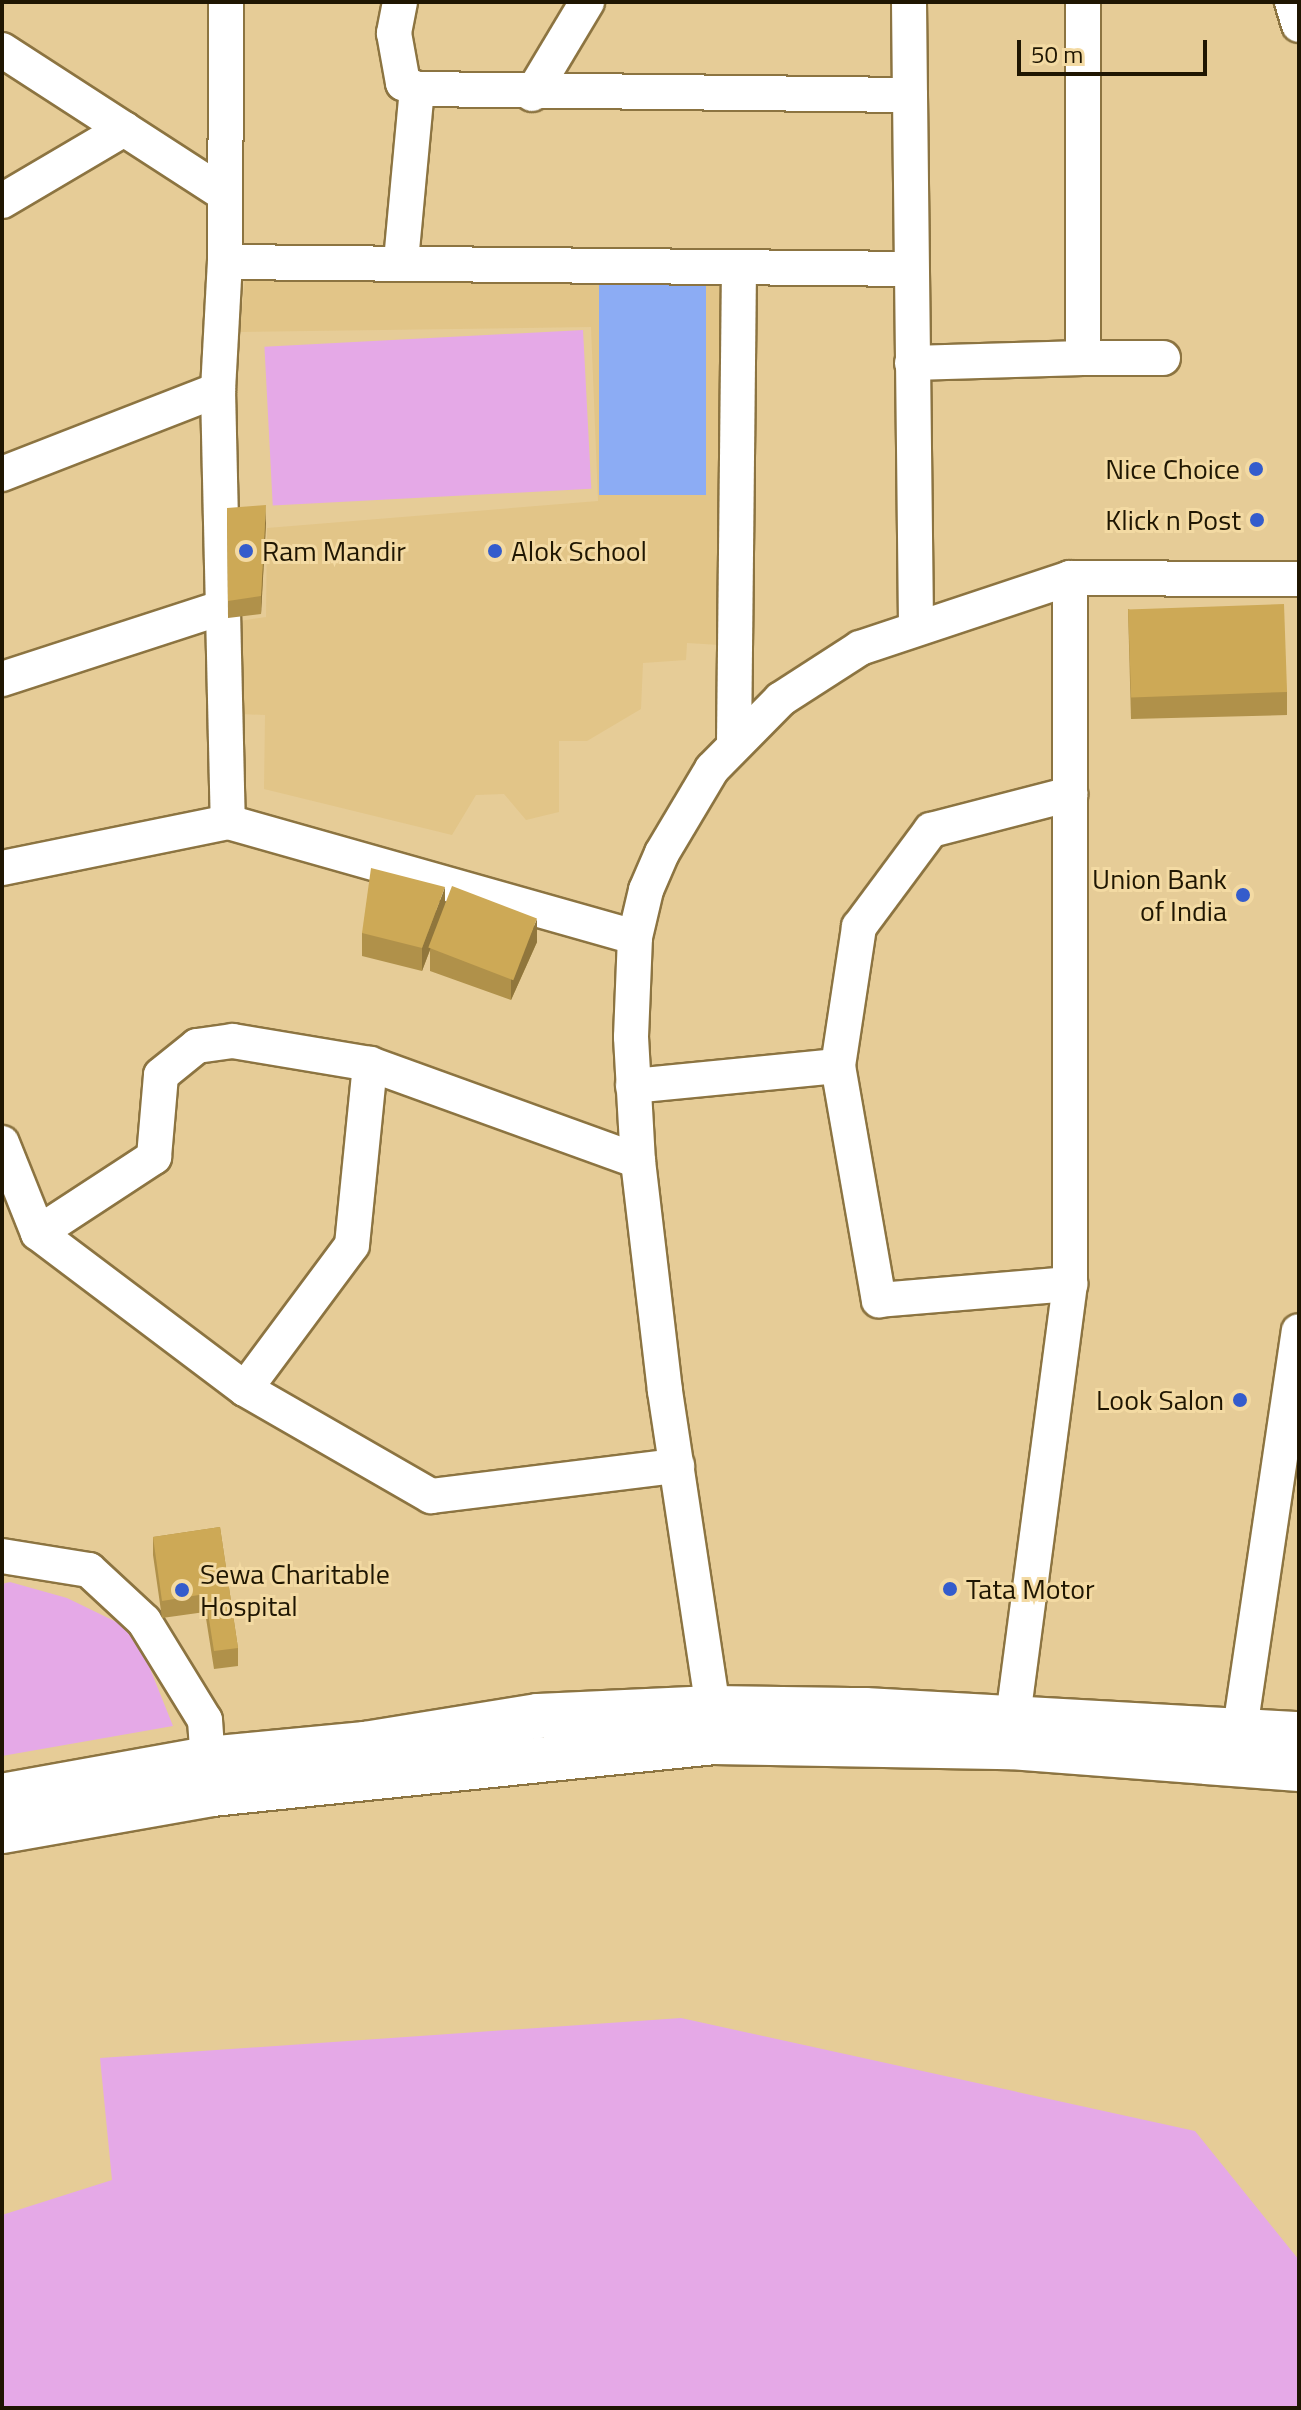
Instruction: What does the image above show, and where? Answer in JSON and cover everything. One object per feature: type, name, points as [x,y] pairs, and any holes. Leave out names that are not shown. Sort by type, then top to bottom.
[{"type":"main road","points":[[2,1796],[208,1759],[365,1744],[538,1716],[713,1708],[1013,1717],[1299,1734]]},
{"type":"main road","points":[[2,1831],[212,1794],[714,1742],[1011,1747],[1299,1769]]},
{"type":"street","points":[[226,2],[225,262],[218,390],[228,822]]},
{"type":"street","points":[[400,2],[394,33],[403,83],[417,89],[532,94],[910,95]]},
{"type":"street","points":[[532,94],[587,2]]},
{"type":"street","points":[[909,2],[916,625]]},
{"type":"street","points":[[1083,2],[1083,358]]},
{"type":"street","points":[[1292,2],[1299,25]]},
{"type":"street","points":[[2,50],[225,194]]},
{"type":"street","points":[[401,261],[417,89]]},
{"type":"street","points":[[2,201],[124,129]]},
{"type":"street","points":[[225,262],[401,261],[911,269]]},
{"type":"street","points":[[734,744],[739,268]]},
{"type":"street","points":[[912,363],[1163,358]]},
{"type":"street","points":[[2,474],[218,390]]},
{"type":"street","points":[[1013,1717],[1070,1284],[1070,578]]},
{"type":"street","points":[[713,1708],[677,1466],[638,1161],[633,1086],[635,937],[646,890],[685,808],[734,744],[781,699],[833,662],[916,625],[1070,578],[1299,579]]},
{"type":"street","points":[[2,679],[223,607]]},
{"type":"street","points":[[1070,794],[931,830],[859,927],[838,1066],[879,1300],[1070,1284]]},
{"type":"street","points":[[2,868],[228,822],[635,937]]},
{"type":"street","points":[[38,1233],[154,1157],[161,1075],[197,1046],[233,1041],[370,1064],[638,1161]]},
{"type":"street","points":[[245,1389],[352,1245],[370,1064]]},
{"type":"street","points":[[633,1086],[838,1066]]},
{"type":"street","points":[[2,1143],[38,1233],[245,1389],[431,1496],[677,1466]]},
{"type":"street","points":[[1240,1729],[1258,1630],[1257,1601],[1297,1375],[1299,1331]]},
{"type":"street","points":[[1258,1630],[1274,1605],[1299,1467]]},
{"type":"street","points":[[5,1547],[89,1570],[144,1621],[205,1720],[208,1759]]},
{"type":"shaded area","name":"Alok School","points":[[245,279],[730,282],[720,645],[687,643],[686,660],[643,663],[641,709],[587,741],[559,741],[559,812],[526,820],[504,794],[476,795],[452,835],[264,789],[265,715],[240,714],[239,621],[266,617],[267,528],[598,501],[591,327],[240,332]]},
{"type":"shaded area","points":[[583,330],[591,489],[273,505],[264,347]]},
{"type":"shaded area","points":[[10,1582],[67,1598],[135,1631],[173,1726],[2,1756],[2,1584]]},
{"type":"shaded area","points":[[681,2018],[1195,2131],[1299,2260],[1299,2408],[2,2408],[2,2215],[112,2180],[100,2058]]},
{"type":"water","points":[[599,281],[706,281],[706,495],[599,495]]},
{"type":"building","name":"Ram Mandir","points":[[266,505],[261,596],[228,601],[227,508]]},
{"type":"building","points":[[1284,604],[1287,692],[1131,697],[1128,609]]},
{"type":"building","points":[[371,868],[445,887],[422,948],[362,933]]},
{"type":"building","points":[[452,886],[537,919],[513,980],[428,948]]},
{"type":"building","points":[[220,1527],[238,1648],[214,1651],[205,1594],[162,1601],[153,1537]]},
{"type":"place","name":"Nice Choice","points":[[1256,469]]},
{"type":"place","name":"Klick n Post","points":[[1257,520]]},
{"type":"place","name":"Ram Mandir","points":[[246,551]]},
{"type":"place","name":"Alok School","points":[[495,551]]},
{"type":"place","name":"Union Bank of India","points":[[1243,895]]},
{"type":"place","name":"Look Salon","points":[[1240,1400]]},
{"type":"place","name":"Tata Motor","points":[[950,1589]]},
{"type":"place","name":"Sewa Charitable Hospital","points":[[182,1590]]}]
